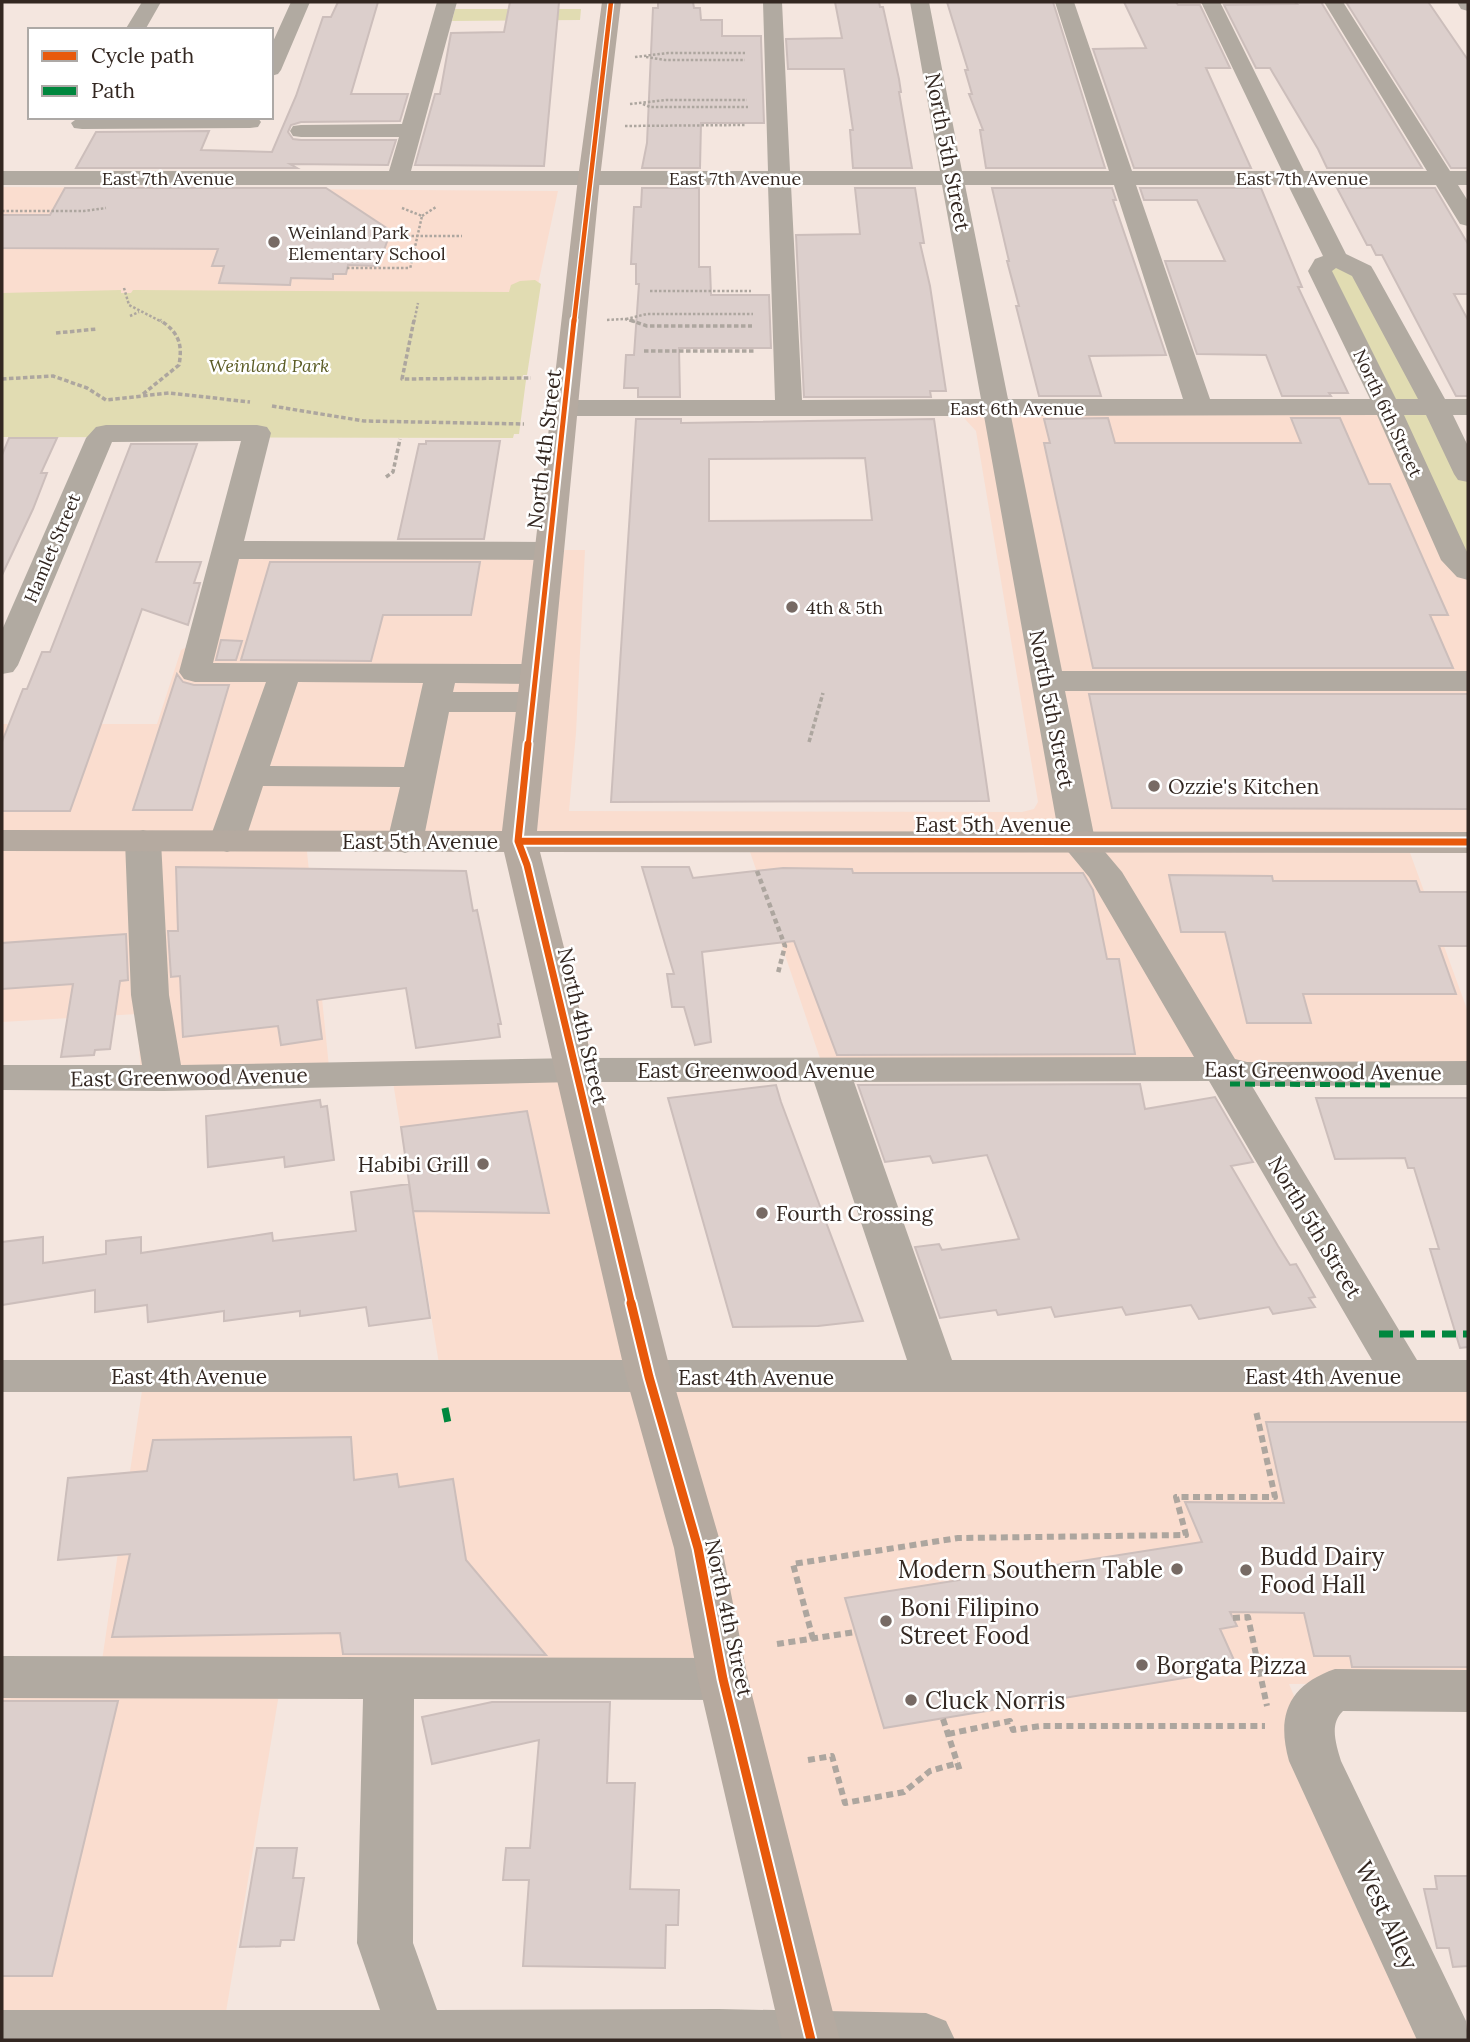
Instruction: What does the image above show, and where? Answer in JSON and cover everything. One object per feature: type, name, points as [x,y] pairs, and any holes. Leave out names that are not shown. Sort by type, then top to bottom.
[{"type":"main road","name":"North 4th Street","points":[[611,2],[589,178],[518,841],[527,865],[649,1377],[698,1548],[723,1679],[811,2039]]},
{"type":"main road","name":"East 5th Avenue","points":[[2,841],[1468,842]]},
{"type":"street","points":[[136,28],[150,2]]},
{"type":"street","points":[[273,65],[300,2]]},
{"type":"street","points":[[398,178],[447,2]]},
{"type":"street","points":[[772,2],[789,408]]},
{"type":"street","name":"North 5th Street","points":[[919,2],[1078,842],[1104,872],[1404,1376]]},
{"type":"street","points":[[1064,2],[1199,407]]},
{"type":"street","points":[[1210,2],[1336,259]]},
{"type":"street","points":[[1334,2],[1468,219]]},
{"type":"street","points":[[61,161],[84,120],[251,120],[234,161]]},
{"type":"street","points":[[302,131],[412,130]]},
{"type":"street","name":"East 7th Avenue","points":[[2,178],[61,161],[234,161],[398,178],[1468,178]]},
{"type":"street","name":"North 6th Street","points":[[1468,474],[1436,407],[1362,271],[1336,259],[1324,264],[1320,271],[1387,407],[1456,560],[1468,571]]},
{"type":"street","name":"East 6th Avenue","points":[[566,408],[1468,407]]},
{"type":"street","name":"Hamlet Street","points":[[2,665],[100,438],[106,433],[257,433],[227,550]]},
{"type":"street","points":[[535,688],[438,688],[285,673],[195,672],[227,550],[550,551]]},
{"type":"street","points":[[227,841],[285,673]]},
{"type":"street","points":[[1046,681],[1468,681]]},
{"type":"street","points":[[405,842],[438,688]]},
{"type":"street","points":[[249,776],[419,777]]},
{"type":"street","points":[[143,841],[150,995],[164,1078]]},
{"type":"street","name":"East Greenwood Avenue","points":[[2,1078],[164,1078],[575,1070],[1221,1069],[1247,1074],[1468,1073]]},
{"type":"street","points":[[831,1070],[935,1377]]},
{"type":"street","name":"East 4th Avenue","points":[[2,1376],[1468,1376]]},
{"type":"street","points":[[2,1677],[723,1679]]},
{"type":"street","points":[[389,1677],[385,1943],[418,2037]]},
{"type":"street","name":"West Alley","points":[[1446,2040],[1328,1790],[1309,1740],[1310,1717],[1320,1698],[1335,1690],[1468,1691]]},
{"type":"street","points":[[2,2037],[926,2040]]},
{"type":"path","points":[[646,57],[668,53],[750,53]]},
{"type":"path","points":[[630,57],[665,60],[751,60]]},
{"type":"path","points":[[643,104],[666,100],[752,100]]},
{"type":"path","points":[[626,104],[664,107],[753,107]]},
{"type":"path","points":[[624,126],[777,125]]},
{"type":"path","points":[[347,268],[410,269],[422,216],[395,205]]},
{"type":"path","points":[[389,236],[463,236]]},
{"type":"path","points":[[124,288],[128,305],[167,324],[178,333],[183,345],[179,365],[142,395]]},
{"type":"path","points":[[650,291],[785,311]]},
{"type":"path","points":[[418,303],[402,379],[531,378]]},
{"type":"path","points":[[606,320],[625,320],[647,326],[785,311]]},
{"type":"path","points":[[625,320],[647,314],[785,311]]},
{"type":"path","points":[[130,316],[140,312]]},
{"type":"path","points":[[56,333],[97,329]]},
{"type":"path","points":[[643,351],[786,352]]},
{"type":"path","points":[[386,477],[393,472],[400,439]]},
{"type":"path","points":[[808,742],[823,693]]},
{"type":"path","points":[[754,864],[785,946],[778,973]]},
{"type":"path","points":[[813,1639],[793,1564],[958,1538],[1186,1535],[1176,1497],[1275,1497],[1255,1406]]},
{"type":"path","points":[[948,1734],[1010,1721],[1013,1730],[1041,1726],[1271,1726],[1248,1617],[1233,1618]]},
{"type":"path","points":[[777,1644],[855,1632]]},
{"type":"path","points":[[943,1719],[960,1772]]},
{"type":"path","points":[[808,1760],[832,1756],[845,1803],[904,1792],[930,1771],[958,1763]]},
{"type":"shaded area","name":"Weinland Park Elementary School","points":[[2,187],[558,191],[536,294],[2,293]]},
{"type":"shaded area","points":[[998,405],[1405,405],[1468,538],[1468,839],[1405,839],[1468,1012],[1468,1069],[824,1070],[747,843],[306,842],[330,1077],[141,1077],[137,1014],[2,1022],[2,724],[157,724],[181,650],[200,640],[227,550],[585,550],[576,733],[569,811],[1022,812],[1034,809],[1038,802],[976,431],[964,418]]},
{"type":"shaded area","points":[[562,1075],[647,1377],[1468,1389],[1468,1683],[1289,1684],[1441,2040],[591,2040],[591,2035],[805,2038],[714,1685],[281,1682],[224,2024],[2,2027],[2,1682],[99,1681],[144,1377],[441,1376],[392,1076]]},
{"type":"green space","points":[[455,9],[581,9],[580,20],[452,21]]},
{"type":"green space","points":[[1324,264],[1351,264],[1436,407],[1468,474],[1468,571],[1456,560]]},
{"type":"green space","name":"Weinland Park","points":[[535,280],[541,284],[527,375],[523,375],[522,379],[526,380],[519,434],[514,434],[513,438],[2,437],[2,293],[121,290],[121,293],[131,293],[133,290],[509,292],[511,285]]},
{"type":"building","points":[[338,2],[378,2],[351,94],[408,94],[400,121],[301,122],[291,125],[288,132],[293,139],[301,140],[396,140],[388,165],[290,164],[297,168],[76,168],[96,132],[209,131],[201,150],[272,152],[296,96],[323,17],[331,17]]},
{"type":"building","points":[[510,2],[559,2],[544,166],[415,165],[435,94],[440,94],[451,33],[504,32]]},
{"type":"building","points":[[658,2],[693,2],[694,8],[700,8],[701,20],[722,20],[722,36],[761,36],[764,123],[701,123],[700,168],[642,168],[647,143],[653,8],[658,8]]},
{"type":"building","points":[[835,2],[879,2],[880,7],[883,7],[899,79],[912,168],[853,168],[850,130],[853,130],[844,69],[788,69],[786,39],[842,38]]},
{"type":"building","points":[[947,2],[1053,2],[1105,168],[986,168],[980,130],[983,130],[969,94],[972,94],[965,70],[968,70]]},
{"type":"building","points":[[1124,2],[1200,5],[1230,68],[1206,68],[1251,168],[1134,168],[1093,49],[1146,48]]},
{"type":"building","points":[[1295,2],[1321,2],[1422,168],[1327,168],[1270,68],[1256,68],[1224,5],[1297,4]]},
{"type":"building","points":[[1346,2],[1428,2],[1431,6],[1468,60],[1468,168],[1451,168]]},
{"type":"building","points":[[65,188],[326,188],[391,231],[378,266],[348,265],[346,274],[333,274],[333,279],[291,278],[290,285],[219,283],[224,266],[212,266],[218,249],[2,248],[2,215],[50,215]]},
{"type":"building","points":[[642,188],[699,188],[699,267],[710,267],[711,295],[769,295],[771,348],[679,348],[680,397],[638,397],[638,388],[624,388],[626,355],[634,355],[639,284],[636,284],[636,264],[631,264],[634,207],[641,207]]},
{"type":"building","points":[[855,188],[915,188],[924,243],[920,243],[930,286],[946,391],[930,391],[931,397],[804,397],[796,235],[860,234]]},
{"type":"building","points":[[992,188],[1112,188],[1116,200],[1113,200],[1166,355],[1089,356],[1101,396],[1039,396],[1016,306],[1019,306]]},
{"type":"building","points":[[1140,188],[1261,188],[1302,287],[1298,287],[1348,393],[1329,393],[1331,396],[1282,396],[1266,355],[1197,354],[1165,261],[1225,261],[1197,200],[1144,200]]},
{"type":"building","points":[[1337,188],[1435,188],[1468,244],[1468,294],[1454,294],[1468,320],[1468,396],[1456,396],[1382,255],[1376,255],[1371,245],[1367,245]]},
{"type":"building","points":[[1108,418],[1115,443],[1301,443],[1291,418],[1340,418],[1369,484],[1390,484],[1448,615],[1430,615],[1453,668],[1093,668],[1044,443],[1050,443],[1044,419]]},
{"type":"building","name":"4th & 5th","points":[[636,419],[681,419],[681,423],[934,419],[989,801],[611,802]],"holes":[[[865,458],[872,520],[709,521],[709,459]]]},
{"type":"building","points":[[9,438],[57,438],[41,473],[47,473],[33,509],[2,575],[2,455]]},
{"type":"building","points":[[426,441],[500,441],[484,539],[398,539],[419,444],[426,444]]},
{"type":"building","points":[[131,444],[197,444],[156,562],[201,562],[194,583],[200,583],[188,625],[142,609],[70,811],[2,811],[2,742],[23,689],[27,689],[42,652],[50,652]]},
{"type":"building","points":[[270,562],[480,562],[471,615],[383,615],[371,661],[241,660]]},
{"type":"building","points":[[221,640],[242,641],[236,660],[216,660]]},
{"type":"building","points":[[177,674],[183,682],[194,685],[229,685],[192,810],[133,810]]},
{"type":"building","points":[[1089,694],[1468,694],[1468,809],[1112,808]]},
{"type":"building","points":[[176,867],[466,871],[501,1024],[498,1024],[500,1037],[416,1048],[406,988],[317,1000],[322,1039],[281,1045],[278,1026],[183,1037],[180,976],[171,977],[168,931],[178,931]]},
{"type":"building","points":[[642,867],[689,867],[693,878],[783,868],[852,869],[853,873],[1083,873],[1093,890],[1107,959],[1119,959],[1135,1054],[837,1055],[794,941],[702,952],[711,1042],[695,1045],[684,1007],[672,1007],[667,974],[674,974]]},
{"type":"building","points":[[1169,875],[1272,876],[1273,881],[1416,881],[1420,892],[1468,892],[1468,946],[1439,946],[1456,994],[1303,994],[1311,1023],[1247,1023],[1225,932],[1181,932]]},
{"type":"building","points":[[126,934],[128,980],[120,981],[110,1049],[95,1050],[94,1055],[61,1057],[73,984],[2,989],[2,943]]},
{"type":"building","points":[[1140,1084],[1145,1109],[1215,1097],[1253,1162],[1231,1166],[1290,1265],[1296,1264],[1315,1297],[1309,1298],[1315,1307],[1273,1314],[1269,1307],[1199,1319],[1191,1305],[1126,1315],[1122,1307],[1055,1317],[1051,1307],[998,1315],[996,1310],[940,1318],[915,1247],[939,1244],[942,1250],[1019,1239],[987,1155],[933,1163],[930,1156],[885,1162],[858,1085]]},
{"type":"building","name":"Fourth Crossing","points":[[776,1085],[863,1321],[818,1326],[733,1327],[668,1098]]},
{"type":"building","points":[[1316,1098],[1468,1098],[1468,1347],[1460,1348],[1430,1249],[1439,1249],[1414,1168],[1408,1168],[1405,1158],[1335,1159]]},
{"type":"building","points":[[320,1100],[321,1107],[327,1106],[334,1160],[285,1167],[284,1157],[208,1167],[206,1116]]},
{"type":"building","points":[[527,1111],[549,1213],[413,1211],[430,1318],[369,1326],[366,1307],[300,1316],[300,1311],[224,1321],[224,1311],[148,1322],[147,1305],[95,1312],[95,1290],[2,1305],[2,1242],[43,1237],[43,1263],[106,1254],[106,1241],[141,1237],[141,1253],[272,1233],[273,1241],[356,1231],[351,1192],[409,1184],[413,1210],[401,1127]]},
{"type":"building","name":"Budd Dairy Food Hall","points":[[1266,1422],[1468,1422],[1468,1667],[1352,1667],[1350,1656],[1314,1656],[1304,1613],[1230,1612],[1237,1626],[1220,1629],[1238,1669],[884,1728],[845,1598],[1202,1542],[1185,1502],[1284,1503]]},
{"type":"building","points":[[351,1437],[354,1480],[397,1474],[399,1487],[453,1479],[466,1560],[546,1655],[343,1654],[340,1633],[112,1637],[130,1554],[58,1560],[68,1478],[147,1471],[153,1440]]},
{"type":"building","points":[[2,1701],[118,1701],[52,1976],[2,1976]]},
{"type":"building","points":[[492,1702],[610,1702],[607,1783],[635,1783],[630,1889],[679,1890],[678,1925],[666,1925],[665,1968],[523,1966],[529,1880],[503,1880],[506,1848],[530,1848],[539,1740],[432,1764],[422,1717]]},
{"type":"building","points":[[257,1848],[297,1848],[293,1878],[304,1878],[294,1940],[281,1940],[280,1946],[240,1947]]},
{"type":"building","points":[[1435,1876],[1468,1876],[1468,1966],[1453,1967],[1449,1948],[1437,1948],[1424,1889],[1437,1889]]},
{"type":"marked path","points":[[1230,1084],[1395,1085]]},
{"type":"marked path","points":[[1379,1334],[1468,1334]]},
{"type":"marked path","points":[[445,1408],[448,1423]]},
{"type":"cycle path","points":[[611,2],[589,178],[518,841],[527,865],[649,1377],[698,1548],[723,1679],[811,2040]]},
{"type":"cycle path","points":[[518,841],[1468,842]]},
{"type":"place","name":"Weinland Park Elementary School","points":[[274,242]]},
{"type":"place","name":"4th & 5th","points":[[792,607]]},
{"type":"place","name":"Ozzie's Kitchen","points":[[1154,786]]},
{"type":"place","name":"Habibi Grill","points":[[483,1164]]},
{"type":"place","name":"Fourth Crossing","points":[[762,1213]]},
{"type":"place","name":"Modern Southern Table","points":[[1177,1569]]},
{"type":"place","name":"Budd Dairy Food Hall","points":[[1246,1570]]},
{"type":"place","name":"Boni Filipino Street Food","points":[[886,1621]]},
{"type":"place","name":"Borgata Pizza","points":[[1142,1665]]},
{"type":"place","name":"Cluck Norris","points":[[911,1700]]}]
